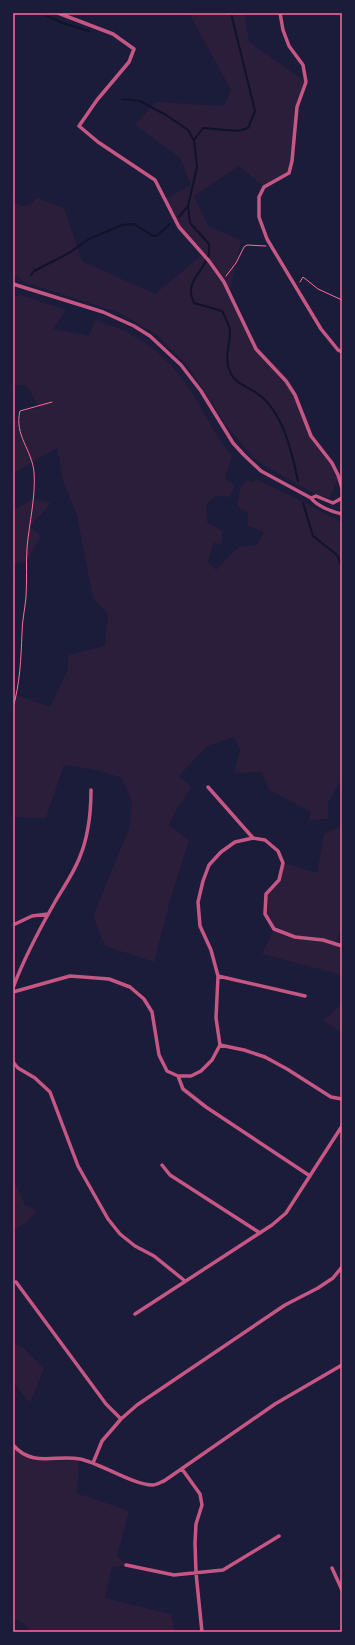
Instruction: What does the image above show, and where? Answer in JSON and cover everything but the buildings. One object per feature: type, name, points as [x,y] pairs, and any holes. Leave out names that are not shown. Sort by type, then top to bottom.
[{"type":"street","points":[[58,13],[113,34],[134,49],[129,62],[97,100],[80,126],[98,142],[155,180],[179,227],[209,261],[226,284],[256,349],[286,381],[295,396],[311,436],[332,463],[342,488]]},
{"type":"street","points":[[280,13],[283,30],[289,46],[303,65],[306,82],[297,106],[292,161],[289,173],[264,186],[259,197],[259,217],[269,243],[321,329],[338,350],[342,352]]},
{"type":"street","points":[[13,284],[102,312],[117,318],[150,336],[182,365],[201,391],[230,438],[255,466],[270,476],[311,498],[314,502],[342,514]]},
{"type":"street","points":[[311,498],[316,496],[333,503]]},
{"type":"street","points":[[330,510],[333,503],[342,498]]},
{"type":"street","points":[[208,787],[253,838]]},
{"type":"street","points":[[13,988],[22,963],[79,859],[85,841],[91,810],[91,790]]},
{"type":"street","points":[[13,992],[70,976],[109,979],[130,987],[144,999],[152,1012],[159,1055],[167,1070],[178,1076],[191,1076],[201,1071],[212,1060],[220,1045],[216,1018],[218,976],[211,950],[200,926],[198,902],[209,865],[221,852],[235,842],[253,838],[265,840],[274,847],[278,851],[283,863],[278,880],[266,894],[265,914],[274,929],[295,937],[323,940],[342,946]]},
{"type":"street","points":[[13,924],[32,916],[48,914]]},
{"type":"street","points":[[218,976],[305,996]]},
{"type":"street","points":[[220,1045],[244,1050],[265,1057],[287,1069],[331,1098],[342,1099]]},
{"type":"street","points":[[13,1062],[35,1078],[50,1092],[78,1166],[112,1224],[120,1234],[130,1242],[154,1256],[185,1281]]},
{"type":"street","points":[[178,1076],[183,1089],[206,1107],[310,1176]]},
{"type":"street","points":[[135,1314],[272,1225],[286,1213],[342,1126]]},
{"type":"street","points":[[162,1165],[170,1175],[260,1233]]},
{"type":"street","points":[[93,1463],[102,1441],[121,1419],[153,1393],[285,1305],[318,1288],[333,1278],[342,1267]]},
{"type":"street","points":[[16,1282],[106,1404],[121,1419]]},
{"type":"street","points":[[13,1445],[31,1456],[43,1460],[79,1459],[140,1482],[153,1485],[164,1481],[275,1404],[342,1364]]},
{"type":"street","points":[[182,1469],[200,1494],[202,1505],[196,1524],[196,1573],[202,1632]]},
{"type":"street","points":[[126,1565],[174,1575],[223,1570],[279,1536]]},
{"type":"street","points":[[332,1568],[342,1590]]},
{"type":"path","points":[[226,284],[227,274],[247,245],[265,247],[269,243]]},
{"type":"path","points":[[296,286],[303,277],[318,289],[342,300]]},
{"type":"path","points":[[13,708],[20,675],[22,632],[26,599],[27,547],[34,484],[32,464],[22,439],[19,428],[19,417],[20,411],[52,402]]},
{"type":"shaded area","points":[[189,13],[244,13],[249,42],[306,82],[297,107],[289,173],[264,187],[239,166],[194,196],[209,227],[241,240],[230,291],[259,348],[288,379],[297,394],[314,435],[334,462],[339,474],[330,498],[317,495],[265,466],[253,457],[226,425],[188,366],[157,335],[120,313],[24,282],[13,273],[13,201],[16,204],[26,206],[37,198],[64,208],[82,261],[155,294],[203,254],[179,227],[165,199],[191,185],[180,158],[135,125],[155,102],[224,106],[231,90]]},
{"type":"shaded area","points":[[20,295],[66,310],[53,329],[89,336],[95,320],[126,332],[139,339],[151,347],[173,368],[193,394],[211,426],[232,456],[225,478],[235,486],[230,497],[216,496],[206,504],[207,522],[222,530],[222,544],[213,543],[208,562],[216,570],[237,549],[255,545],[261,539],[263,532],[248,526],[248,512],[241,509],[237,505],[241,487],[247,480],[252,482],[256,479],[310,505],[342,523],[342,781],[328,802],[328,819],[309,820],[311,812],[269,790],[262,772],[234,773],[240,750],[234,737],[207,746],[179,776],[192,787],[177,808],[169,825],[189,840],[171,897],[154,962],[105,946],[93,916],[129,829],[132,802],[122,778],[92,769],[64,765],[46,818],[13,817],[13,691],[16,695],[50,707],[67,671],[69,655],[105,646],[108,614],[93,598],[77,515],[63,481],[57,448],[15,472],[13,466],[13,418],[18,422],[21,421],[21,413],[29,409],[40,408],[26,385],[13,385],[13,297]]},
{"type":"shaded area","points":[[32,499],[51,503],[30,527],[41,536],[26,562],[13,563],[13,511]]},
{"type":"shaded area","points":[[342,825],[342,928],[335,944],[342,946],[342,975],[262,954],[274,929],[265,914],[266,894],[279,880],[283,863],[317,873],[324,834]]},
{"type":"shaded area","points":[[342,1003],[342,1032],[323,1021]]},
{"type":"shaded area","points":[[15,1183],[25,1205],[36,1211],[27,1222],[13,1231],[13,1184]]},
{"type":"shaded area","points":[[13,1343],[22,1347],[44,1368],[30,1403],[13,1382]]},
{"type":"shaded area","points":[[13,1445],[19,1450],[35,1457],[79,1459],[77,1494],[129,1511],[117,1556],[126,1565],[112,1567],[105,1598],[171,1614],[175,1632],[32,1632],[22,1622],[13,1618]]},
{"type":"waterway","points":[[40,13],[63,23],[89,31]]},
{"type":"waterway","points":[[231,13],[255,111],[248,128],[238,131],[203,128],[194,140],[197,167],[188,206],[190,223],[209,244],[209,254],[193,283],[191,296],[194,303],[222,311],[230,329],[227,363],[231,374],[239,383],[258,394],[274,411],[285,433],[298,481]]},
{"type":"waterway","points":[[122,99],[140,101],[166,115],[188,130],[193,139]]},
{"type":"waterway","points":[[179,217],[188,206]]},
{"type":"waterway","points":[[31,275],[34,271],[69,253],[89,239],[122,225],[134,224],[153,236],[158,235],[170,224]]},
{"type":"waterway","points":[[303,503],[313,536],[337,555],[342,568]]}]
